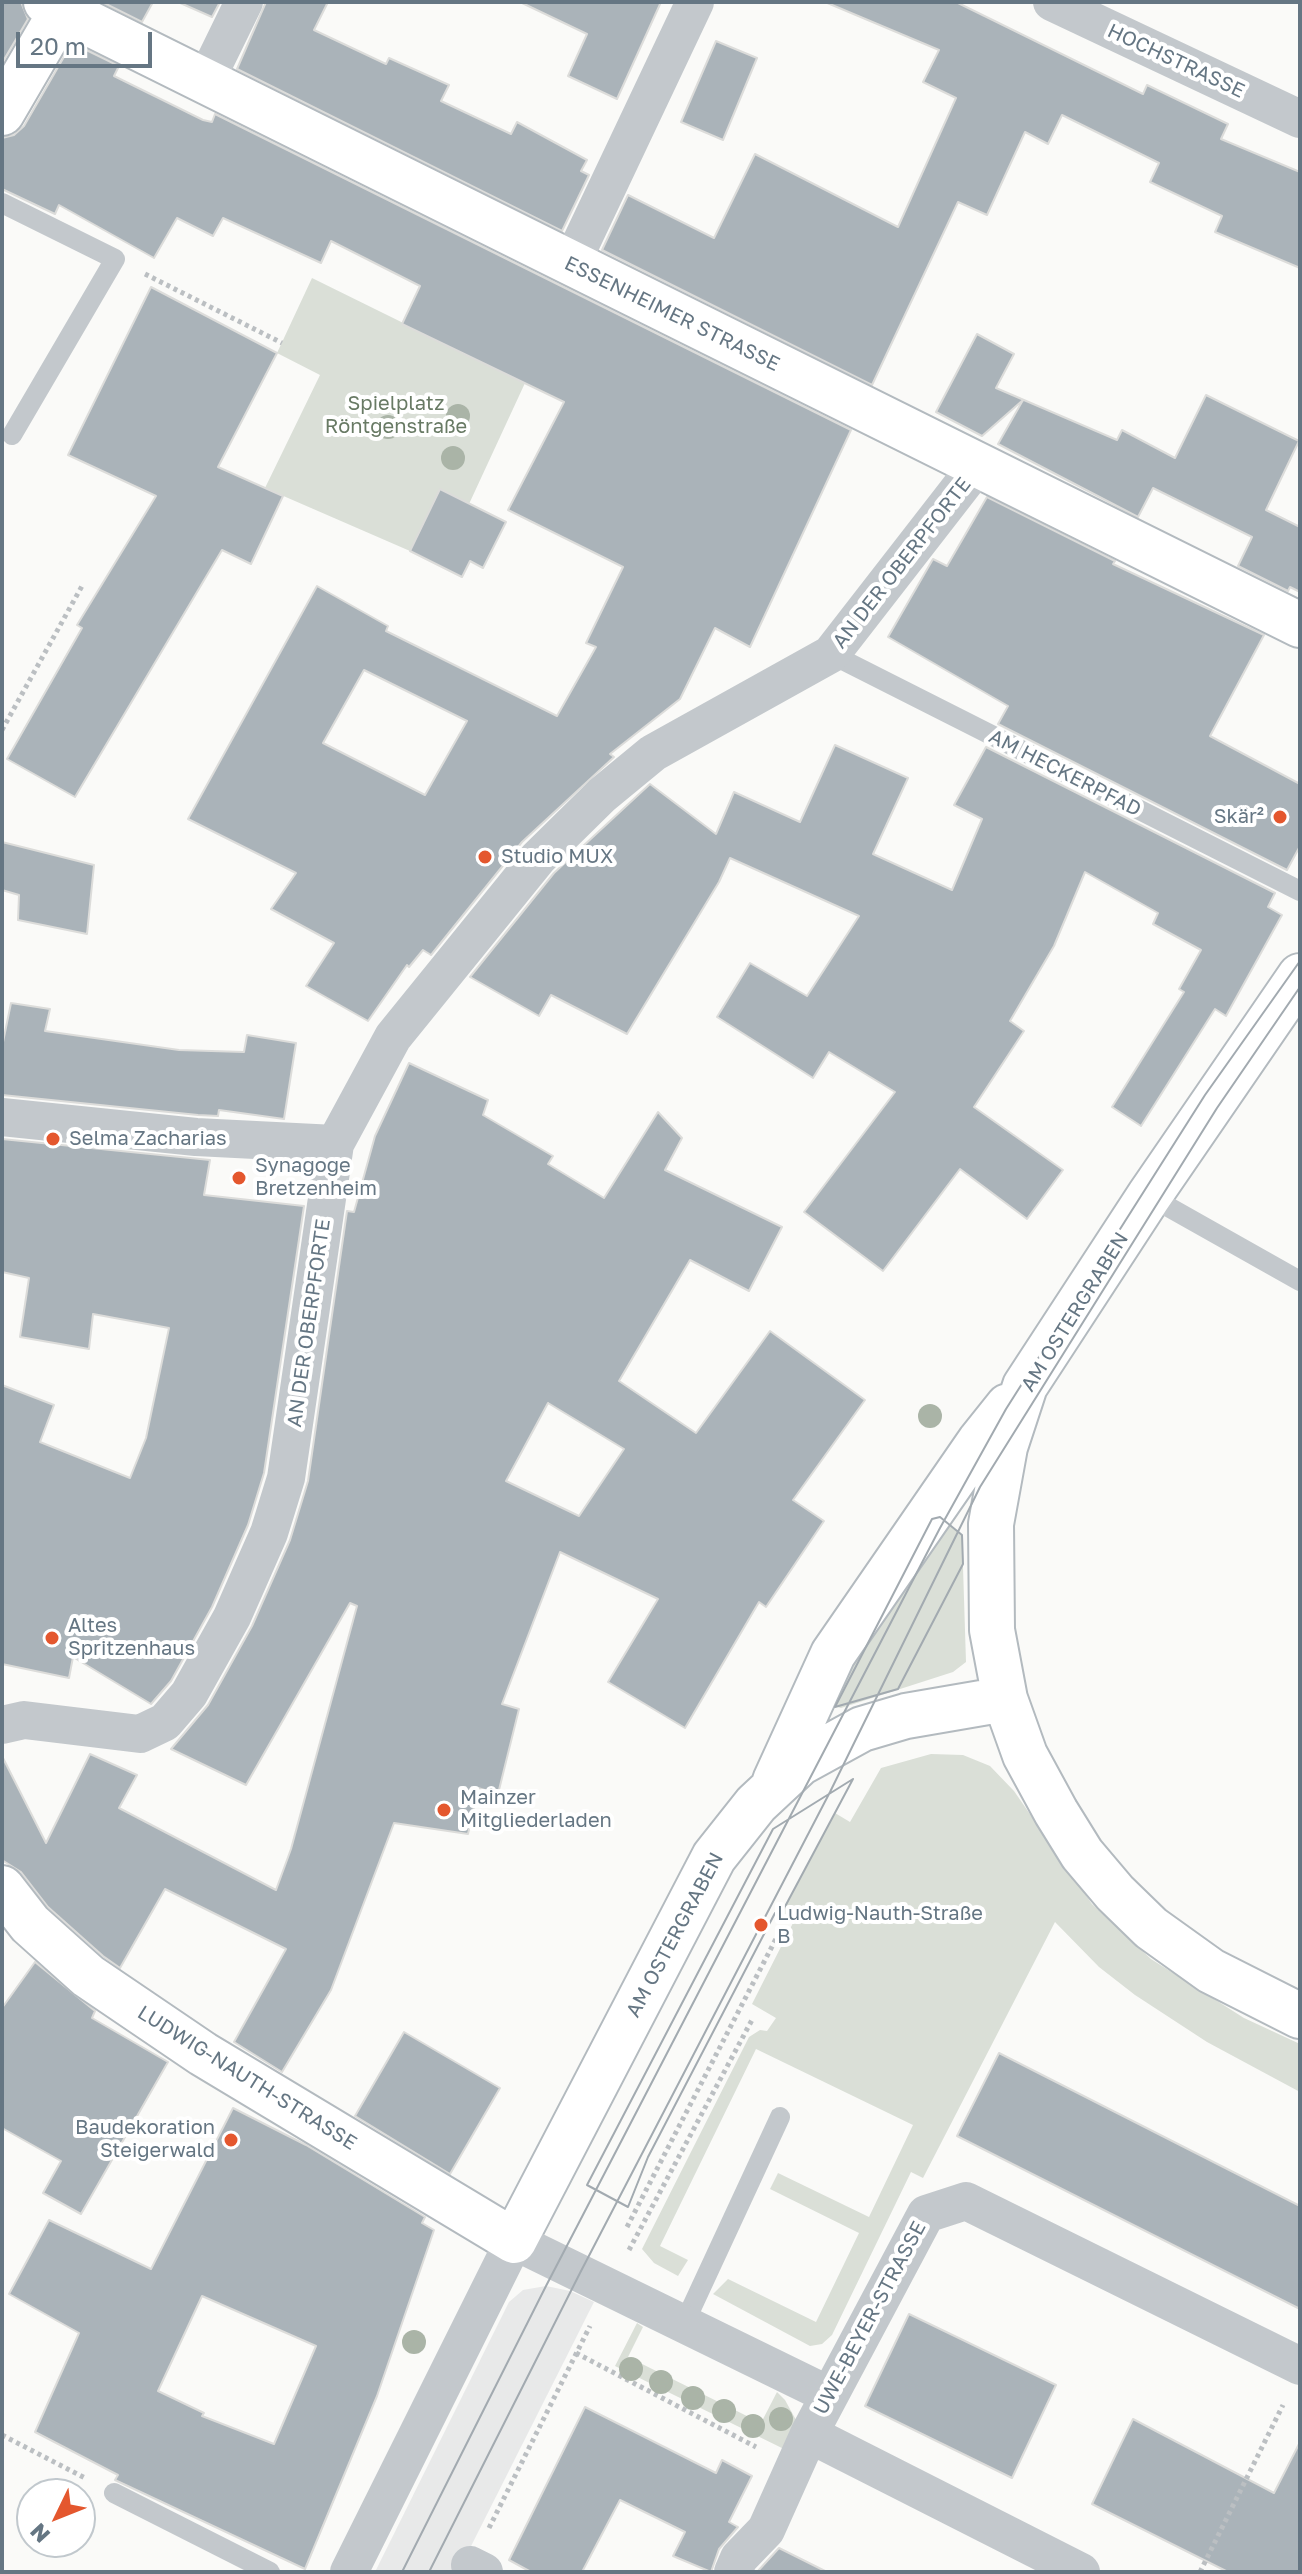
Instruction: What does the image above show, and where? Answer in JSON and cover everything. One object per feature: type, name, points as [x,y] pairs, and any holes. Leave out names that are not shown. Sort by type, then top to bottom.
[{"type":"street","points":[[205,82],[244,2]]},
{"type":"street","points":[[571,264],[695,2]]},
{"type":"street","name":"HOCHSTRASSE","points":[[1052,2],[1300,119]]},
{"type":"street","points":[[2,113],[54,6]]},
{"type":"street","name":"ESSENHEIMER STRASSE","points":[[54,6],[1300,625]]},
{"type":"street","name":"AN DER OBERPFORTE","points":[[13,1722],[140,1734],[165,1722],[189,1694],[232,1617],[269,1533],[286,1478],[335,1144],[393,1037],[474,935],[559,837],[653,753],[831,654],[977,466]]},
{"type":"street","name":"AM OSTERGRABEN","points":[[349,2572],[514,2241],[714,1857],[770,1789],[800,1763],[862,1729],[906,1716],[1005,1699],[992,1630],[991,1524],[1005,1447],[1025,1386],[1149,1196],[1300,976]]},
{"type":"street","points":[[2,1117],[196,1137],[335,1144]]},
{"type":"street","points":[[770,1789],[833,1654],[980,1441],[1025,1386]]},
{"type":"street","points":[[1005,1699],[1025,1755],[1056,1812],[1082,1854],[1115,1893],[1151,1928],[1211,1971],[1300,2016]]},
{"type":"street","name":"LUDWIG-NAUTH-STRASSE","points":[[2,1888],[30,1924],[88,1976],[203,2054],[514,2241]]},
{"type":"street","name":"UWE-BEYER-STRASSE","points":[[1081,2572],[809,2434],[926,2214],[966,2201],[1300,2366]]},
{"type":"street","points":[[514,2241],[829,2395]]},
{"type":"street","points":[[733,2572],[739,2558],[766,2530],[809,2434]]},
{"type":"lane","points":[[2,203],[115,259],[12,435]]},
{"type":"lane","name":"AM HECKERPFAD","points":[[831,654],[1300,891]]},
{"type":"lane","points":[[1149,1196],[1300,1281]]},
{"type":"lane","points":[[684,2324],[780,2117]]},
{"type":"lane","points":[[114,2493],[270,2572]]},
{"type":"path","points":[[115,259],[282,343]]},
{"type":"path","points":[[2,730],[82,586]]},
{"type":"path","points":[[627,2227],[780,1931]]},
{"type":"path","points":[[627,2254],[753,2018]]},
{"type":"path","points":[[477,2568],[594,2317]]},
{"type":"path","points":[[576,2353],[760,2450]]},
{"type":"path","points":[[1200,2572],[1280,2411]]},
{"type":"path","points":[[2,2435],[114,2493]]},
{"type":"shaded area","points":[[546,2286],[570,2291],[594,2302],[458,2572],[375,2572],[509,2302],[523,2290]]},
{"type":"green space","name":"Spielplatz Röntgenstraße","points":[[312,278],[525,383],[469,504],[440,490],[410,551],[265,488],[320,375],[277,353]]},
{"type":"green space","points":[[940,1517],[962,1535],[966,1662],[953,1672],[841,1708],[830,1705],[823,1680]]},
{"type":"green space","points":[[931,1754],[963,1755],[990,1766],[1014,1791],[1092,1904],[1151,1959],[1244,2018],[1300,2044],[1300,2092],[1207,2042],[1135,1995],[1099,1967],[1055,1922],[923,2178],[911,2172],[832,2335],[822,2344],[810,2346],[713,2294],[728,2279],[816,2322],[859,2233],[770,2189],[778,2173],[869,2217],[913,2125],[756,2049],[660,2246],[688,2260],[678,2276],[654,2263],[642,2249],[749,2037],[760,2030],[767,2031],[776,2018],[752,2004],[793,1923],[780,1916],[835,1813],[850,1822],[881,1768]]},
{"type":"green space","points":[[637,2323],[643,2327],[628,2357],[761,2423],[777,2392],[796,2420],[788,2451],[615,2366]]},
{"type":"building","points":[[2,2],[21,2],[28,19],[2,63]]},
{"type":"building","points":[[102,2],[153,2],[142,22]]},
{"type":"building","points":[[178,2],[220,2],[212,17]]},
{"type":"building","points":[[266,2],[328,2],[314,30],[386,64],[389,58],[449,85],[441,101],[511,134],[517,122],[587,160],[581,171],[589,175],[562,231],[237,69]]},
{"type":"building","points":[[520,2],[661,2],[617,99],[568,76],[587,34]]},
{"type":"building","points":[[825,2],[956,2],[1143,94],[1147,85],[1228,124],[1221,139],[1300,172],[1300,268],[1215,232],[1222,216],[1150,182],[1159,163],[1062,115],[1048,144],[1025,132],[987,215],[958,202],[872,385],[602,250],[628,195],[714,238],[755,154],[898,227],[956,98],[923,82],[939,50]]},
{"type":"building","points":[[716,41],[757,58],[723,140],[681,122]]},
{"type":"building","points":[[72,43],[119,66],[114,76],[203,120],[212,122],[215,114],[851,430],[750,647],[715,628],[680,699],[610,754],[614,757],[522,842],[431,955],[423,950],[409,967],[407,965],[368,1021],[306,986],[334,943],[271,909],[296,873],[188,819],[317,586],[388,626],[386,631],[557,716],[596,647],[586,643],[623,567],[508,510],[564,402],[402,324],[420,286],[331,241],[321,263],[223,218],[213,236],[177,218],[154,258],[59,205],[55,214],[2,189],[2,138],[14,135],[24,126]],"holes":[[[364,670],[467,721],[425,795],[323,743]]]},
{"type":"building","points":[[151,287],[277,353],[218,467],[283,496],[251,564],[222,550],[75,797],[7,759],[82,628],[77,625],[156,496],[68,455]]},
{"type":"building","points":[[977,334],[1014,354],[996,388],[1117,440],[1122,430],[1175,458],[1206,395],[1299,441],[1266,510],[1300,527],[1300,592],[1290,587],[1288,591],[1238,566],[1252,537],[1153,488],[1138,517],[998,444],[1023,400],[982,436],[936,412]]},
{"type":"building","points":[[440,489],[506,522],[483,568],[470,561],[462,577],[410,551]]},
{"type":"building","points":[[987,497],[1115,561],[1113,564],[1264,635],[1210,736],[1300,784],[1300,846],[1287,870],[998,724],[1008,706],[888,637],[933,559],[947,566]]},
{"type":"building","points":[[835,745],[908,778],[873,854],[952,890],[982,819],[954,805],[986,747],[1275,893],[1268,907],[1282,915],[1226,1016],[1215,1009],[1141,1126],[1112,1107],[1184,992],[1179,989],[1201,950],[1153,924],[1158,913],[1085,872],[1054,946],[1010,1021],[1024,1031],[974,1107],[1063,1170],[1027,1219],[960,1169],[883,1271],[804,1212],[895,1092],[829,1052],[813,1078],[717,1017],[750,963],[807,996],[859,916],[730,858],[719,882],[627,1034],[551,995],[539,1016],[470,977],[554,873],[650,784],[716,834],[734,792],[800,822]]},
{"type":"building","points":[[2,842],[94,865],[87,934],[18,920],[19,895],[2,890]]},
{"type":"building","points":[[11,1003],[50,1009],[45,1031],[179,1050],[244,1052],[247,1035],[296,1043],[284,1119],[219,1110],[218,1116],[198,1115],[2,1095],[2,1047]]},
{"type":"building","points":[[409,1063],[488,1100],[483,1115],[553,1156],[548,1164],[604,1198],[658,1112],[682,1138],[665,1170],[782,1227],[749,1291],[690,1260],[619,1381],[696,1433],[770,1331],[865,1400],[793,1500],[824,1521],[766,1607],[759,1602],[685,1728],[608,1682],[658,1599],[560,1552],[502,1704],[519,1709],[498,1794],[478,1788],[468,1834],[394,1823],[331,1990],[282,2072],[234,2042],[286,1949],[165,1889],[120,1968],[48,1907],[21,1872],[2,1860],[2,1756],[46,1843],[90,1754],[137,1775],[119,1808],[276,1890],[291,1849],[357,1606],[350,1603],[246,1785],[171,1749],[208,1705],[252,1626],[290,1540],[308,1481],[347,1211],[354,1212],[375,1136]],"holes":[[[548,1403],[624,1449],[579,1516],[506,1481]]]},
{"type":"building","points":[[2,1139],[210,1160],[204,1195],[304,1206],[264,1473],[248,1525],[212,1607],[171,1681],[151,1704],[73,1657],[69,1678],[2,1664],[2,1385],[54,1405],[40,1442],[130,1478],[146,1438],[169,1328],[93,1314],[89,1349],[20,1337],[29,1278],[2,1272]]},
{"type":"building","points":[[35,1962],[95,2011],[92,2018],[168,2062],[81,2214],[43,2193],[61,2161],[2,2128],[2,2008]]},
{"type":"building","points":[[404,2032],[500,2088],[450,2174],[355,2116]]},
{"type":"building","points":[[999,2053],[1300,2206],[1300,2309],[957,2136]]},
{"type":"building","points":[[233,2108],[306,2145],[425,2217],[422,2223],[434,2230],[377,2396],[305,2569],[115,2480],[118,2475],[35,2432],[79,2333],[9,2294],[49,2220],[151,2269]],"holes":[[[202,2296],[316,2346],[274,2444],[202,2416],[204,2413],[158,2391]]]},
{"type":"building","points":[[909,2314],[1056,2385],[1012,2478],[865,2406]]},
{"type":"building","points":[[585,2407],[716,2473],[722,2460],[752,2476],[729,2522],[738,2527],[719,2549],[711,2572],[673,2556],[685,2532],[620,2500],[582,2572],[531,2572],[509,2560]]},
{"type":"building","points":[[1133,2419],[1274,2493],[1300,2442],[1300,2572],[1228,2572],[1092,2504]]},
{"type":"building","points":[[779,2548],[827,2572],[757,2572]]},
{"type":"tram line","points":[[402,2572],[546,2286],[940,1528],[1006,1409],[1205,1095],[1300,961]]},
{"type":"tram line","points":[[429,2572],[580,2273],[830,1792],[980,1487],[1217,1108],[1300,987]]},
{"type":"tram line","points":[[940,1517],[962,1535],[963,1564],[898,1689],[835,1707],[932,1519],[940,1517]]},
{"type":"tram line","points":[[853,1779],[780,1916],[775,1913],[648,2157],[628,2207],[587,2185],[773,1829],[853,1779]]},
{"type":"place","name":"Skär²","points":[[1280,817]]},
{"type":"place","name":"Studio MUX","points":[[485,857]]},
{"type":"place","name":"Selma Zacharias","points":[[53,1139]]},
{"type":"place","name":"Synagoge Bretzenheim","points":[[239,1178]]},
{"type":"place","name":"Altes Spritzenhaus","points":[[52,1638]]},
{"type":"place","name":"Mainzer Mitgliederladen","points":[[444,1810]]},
{"type":"place","name":"Ludwig-Nauth-Straße B","points":[[761,1925]]},
{"type":"place","name":"Baudekoration Steigerwald","points":[[231,2140]]}]
